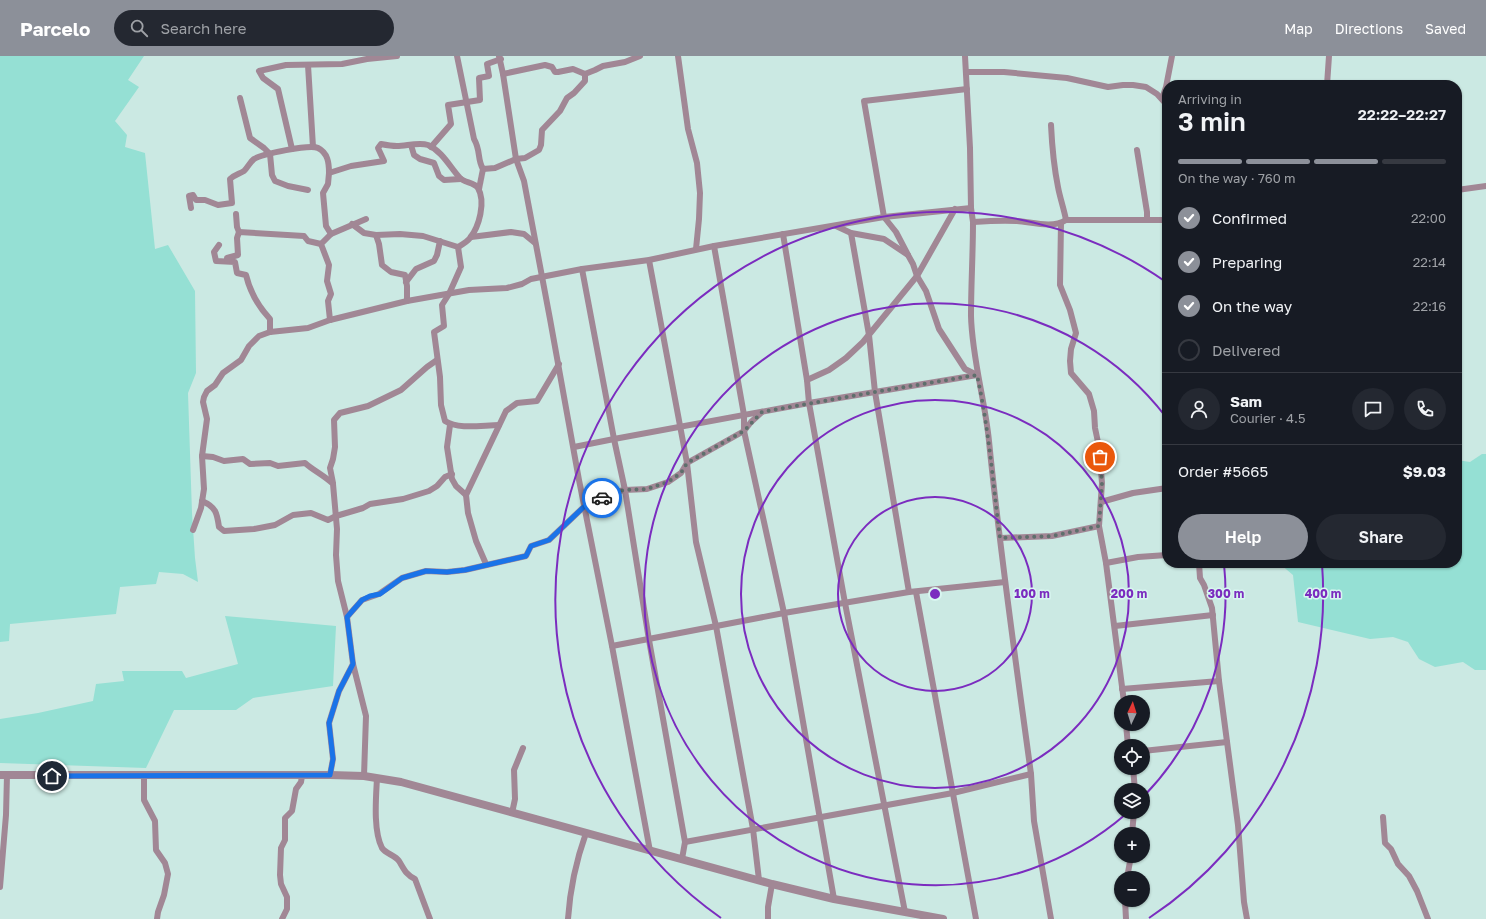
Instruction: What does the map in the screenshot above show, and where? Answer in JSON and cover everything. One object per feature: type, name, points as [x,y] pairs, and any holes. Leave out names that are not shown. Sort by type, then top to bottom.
[{"type":"street","points":[[292,149],[278,89],[264,78],[259,71],[286,65],[342,64],[366,57],[397,56]]},
{"type":"street","points":[[352,224],[364,233],[376,235],[400,234],[423,236],[458,247],[464,244],[471,237],[481,216],[481,199],[479,190],[483,170],[480,164],[479,147],[474,140],[457,56]]},
{"type":"street","points":[[504,74],[545,65],[552,67],[555,72],[573,69],[585,74],[603,66],[619,63],[640,56]]},
{"type":"street","points":[[678,56],[682,76],[686,115],[698,171],[700,219],[696,249]]},
{"type":"street","points":[[965,56],[970,148],[971,208],[973,222],[971,315],[977,375],[985,414],[991,472],[1031,774],[1034,821],[1051,919]]},
{"type":"street","points":[[1167,80],[1172,56]]},
{"type":"street","points":[[1327,80],[1329,56]]},
{"type":"street","points":[[431,147],[451,124],[448,105],[480,100],[479,78],[489,76],[487,64],[500,57],[504,74],[516,158],[524,181],[559,364],[584,507],[612,646],[650,851]]},
{"type":"street","points":[[308,65],[313,147]]},
{"type":"street","points":[[966,72],[1004,72],[1067,78],[1108,87],[1133,85],[1146,87],[1162,99]]},
{"type":"street","points":[[483,170],[495,168],[516,158],[525,158],[539,150],[541,145],[542,130],[560,111],[567,98],[586,82],[585,74]]},
{"type":"street","points":[[967,89],[864,102],[884,217],[896,232],[913,264],[917,276],[926,291],[939,329],[965,369],[977,375]]},
{"type":"street","points":[[240,98],[250,138],[270,154],[272,175],[275,181],[288,186],[308,190]]},
{"type":"street","points":[[1051,125],[1052,153],[1058,188],[1064,205],[1060,285],[1070,310],[1076,333],[1071,349],[1071,373],[1089,394],[1094,411],[1102,483],[1099,526],[1115,626],[1123,695]]},
{"type":"street","points":[[329,172],[351,166],[384,161],[378,148],[381,144],[396,146],[426,144],[450,165],[461,179]]},
{"type":"street","points":[[411,145],[414,155],[420,159],[434,163],[439,176],[444,180],[461,179],[475,185],[479,190]]},
{"type":"street","points":[[191,208],[189,196],[193,195],[196,200],[205,200],[218,205],[232,203],[230,179],[242,172],[255,159],[292,149],[313,147],[319,148],[328,159],[328,184],[323,193],[326,226],[331,234]]},
{"type":"street","points":[[1137,150],[1147,220]]},
{"type":"street","points":[[1462,189],[1486,186]]},
{"type":"street","points":[[193,530],[201,508],[204,479],[202,474],[202,456],[207,420],[202,402],[207,391],[215,385],[223,373],[241,360],[259,336],[270,332],[308,328],[330,320],[407,301],[469,290],[507,288],[541,276],[582,268],[649,260],[696,249],[884,217],[971,208]]},
{"type":"street","points":[[807,380],[829,370],[846,358],[869,335],[917,276],[954,209]]},
{"type":"street","points":[[227,261],[228,258],[238,255],[237,238],[239,232],[236,214]]},
{"type":"street","points":[[321,244],[331,234],[366,219]]},
{"type":"street","points":[[973,222],[1017,221],[1044,224],[1063,222],[1162,220]]},
{"type":"street","points":[[836,226],[851,233],[884,239],[908,255]]},
{"type":"street","points":[[239,232],[304,236],[308,241],[321,244]]},
{"type":"street","points":[[471,237],[511,232],[524,234],[535,243]]},
{"type":"street","points":[[851,233],[869,335],[875,392],[912,592],[953,793],[976,919]]},
{"type":"street","points":[[783,234],[807,380],[808,403],[905,912]]},
{"type":"street","points":[[376,235],[382,265],[391,272],[405,275],[407,301]]},
{"type":"street","points":[[406,282],[416,269],[434,261],[437,256],[440,241]]},
{"type":"street","points":[[321,244],[329,265],[327,281],[331,294],[328,301],[330,320]]},
{"type":"street","points":[[219,245],[214,252],[216,261],[235,262],[237,273],[246,275],[249,288],[260,308],[270,319],[270,332]]},
{"type":"street","points":[[714,246],[744,415],[744,431],[784,613],[834,899]]},
{"type":"street","points":[[458,247],[461,267],[449,294],[442,305],[444,326],[434,332],[445,421],[450,425],[499,425]]},
{"type":"street","points":[[649,260],[687,463],[696,542],[716,626],[753,829],[759,880]]},
{"type":"street","points":[[582,268],[625,490],[649,640],[685,842],[682,859]]},
{"type":"street","points":[[364,776],[366,716],[353,664],[347,617],[338,581],[336,516],[330,468],[335,447],[334,420],[340,413],[368,406],[401,390],[437,360]]},
{"type":"street","points":[[486,564],[476,541],[468,513],[466,496],[472,480],[482,463],[506,411],[517,404],[537,401],[559,364]]},
{"type":"street","points":[[574,447],[808,403],[977,375]]},
{"type":"street","points":[[347,617],[362,600],[370,596],[380,594],[402,578],[426,571],[447,572],[465,570],[526,556],[531,546],[549,540],[590,501],[615,492],[647,489],[668,482],[681,473],[687,463],[744,431],[762,412]]},
{"type":"street","points":[[450,425],[447,447],[452,480],[466,496]]},
{"type":"street","points":[[202,456],[213,457],[224,461],[243,459],[250,464],[270,462],[278,466],[305,463],[316,472],[326,477],[333,484]]},
{"type":"street","points":[[202,501],[215,509],[219,527],[224,531],[254,529],[275,525],[293,515],[311,513],[328,520],[363,508],[370,504],[403,499],[429,492],[445,477],[452,474]]},
{"type":"street","points":[[1101,502],[1134,493],[1162,489]]},
{"type":"street","points":[[1000,538],[1052,536],[1099,526]]},
{"type":"street","points":[[1106,563],[1138,557],[1162,555]]},
{"type":"street","points":[[1199,568],[1200,578],[1212,608],[1219,681],[1238,825],[1244,902],[1247,919]]},
{"type":"street","points":[[612,646],[784,613],[912,592],[1006,582]]},
{"type":"street","points":[[1115,626],[1212,615]]},
{"type":"street","points":[[330,775],[333,759],[329,723],[339,691],[353,664]]},
{"type":"street","points":[[1122,689],[1219,681]]},
{"type":"street","points":[[1150,750],[1227,742]]},
{"type":"street","points":[[512,813],[515,799],[514,770],[523,748]]},
{"type":"street","points":[[685,842],[885,804],[953,793],[1031,774]]},
{"type":"street","points":[[0,886],[6,815],[3,775],[364,776],[400,782],[772,884],[834,899],[943,919]]},
{"type":"street","points":[[144,776],[144,800],[155,821],[156,850],[165,863],[168,874],[157,919]]},
{"type":"street","points":[[282,919],[288,909],[287,897],[281,884],[281,848],[285,840],[286,818],[292,811],[296,789],[301,782],[302,776]]},
{"type":"street","points":[[377,778],[377,827],[382,848],[399,861],[410,877],[415,878],[430,919]]},
{"type":"street","points":[[1383,817],[1385,843],[1391,849],[1398,864],[1409,876],[1417,891],[1428,919]]},
{"type":"street","points":[[568,919],[569,900],[575,868],[586,833]]},
{"type":"street","points":[[768,919],[768,907],[772,884]]},
{"type":"street","points":[[1125,907],[1126,919]]},
{"type":"green space","points":[[0,56],[144,56],[128,80],[139,87],[115,121],[127,135],[125,147],[145,153],[155,249],[168,245],[195,291],[196,373],[188,393],[192,513],[198,582],[183,574],[159,572],[156,584],[120,587],[116,614],[10,624],[9,641],[0,642]]},
{"type":"green space","points":[[1482,454],[1486,454],[1486,670],[1475,670],[1463,662],[1435,667],[1419,659],[1408,642],[1393,637],[1370,639],[1298,622],[1293,575],[1285,568],[1462,568],[1462,461],[1470,462]]},
{"type":"green space","points":[[225,616],[336,626],[333,686],[253,698],[236,710],[174,710],[146,768],[0,763],[0,719],[38,713],[93,701],[96,684],[124,681],[122,671],[182,671],[186,678],[238,664]]},
{"type":"way so far","points":[[602,498],[615,492],[647,489],[668,482],[681,473],[687,463],[744,431],[762,412],[977,375],[989,441],[991,472],[1000,538],[1052,536],[1099,526],[1102,495],[1100,457]]},
{"type":"route","points":[[52,776],[330,775],[333,759],[329,723],[339,691],[347,672],[353,664],[347,617],[362,600],[370,596],[380,594],[402,578],[426,571],[447,572],[465,570],[526,556],[531,546],[549,540],[590,501],[602,498]]}]
